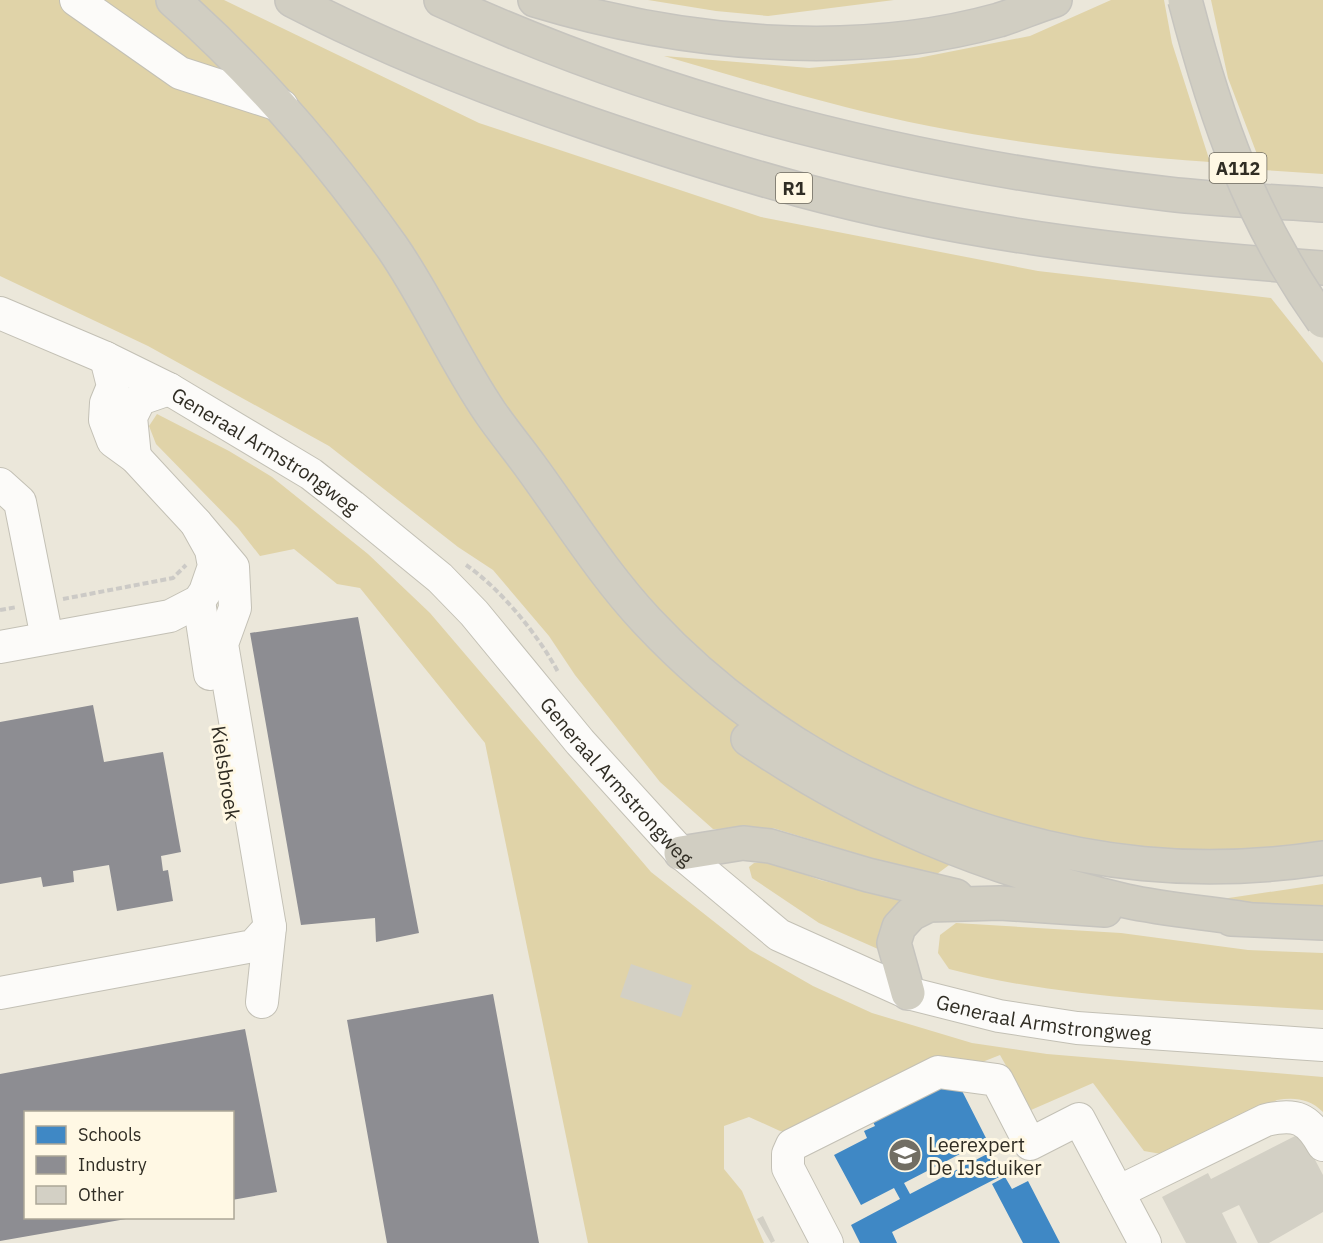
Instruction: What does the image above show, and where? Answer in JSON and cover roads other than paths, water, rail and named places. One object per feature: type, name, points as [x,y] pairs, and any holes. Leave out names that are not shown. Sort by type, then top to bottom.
[{"type":"highway","points":[[173,0],[245,67],[282,106],[393,249],[489,411],[603,569],[662,635],[746,711],[818,758],[879,792],[933,814],[1024,844],[1077,856],[1153,865],[1225,867],[1323,858]]},
{"type":"highway","name":"R1","points":[[292,0],[434,66],[542,107],[685,156],[803,191],[918,218],[1046,240],[1202,260],[1323,268]]},
{"type":"highway","points":[[441,0],[573,56],[686,94],[799,127],[991,168],[1169,194],[1323,205]]},
{"type":"highway","points":[[535,0],[648,27],[712,37],[767,42],[846,42],[939,33],[999,20],[1044,3]]},
{"type":"highway","name":"A112","points":[[1185,0],[1201,61],[1233,155],[1280,256],[1323,321]]},
{"type":"highway","points":[[489,411],[519,476],[591,579],[632,630],[676,677],[730,726],[803,777],[883,820],[947,848],[1034,876],[1127,901],[1252,920]]},
{"type":"highway","points":[[681,853],[743,843],[770,846],[934,892],[1000,903]]},
{"type":"highway","points":[[908,993],[894,943],[899,927],[911,914],[929,905],[948,902],[1000,903],[1252,920],[1323,922]]},
{"type":"street","points":[[76,0],[180,73],[282,106]]},
{"type":"street","name":"Generaal Armstrongweg","points":[[0,313],[123,379],[169,389],[310,474],[440,578],[481,620],[627,796],[681,853],[779,935],[908,993],[999,1016],[1077,1028],[1323,1045]]},
{"type":"street","points":[[123,379],[106,403],[105,420],[113,441],[135,457],[233,567],[235,608],[222,644],[262,937],[262,1002]]},
{"type":"street","points":[[0,484],[20,502],[47,638]]},
{"type":"street","points":[[196,523],[211,550],[213,566],[199,601]]},
{"type":"street","points":[[0,647],[170,616],[199,601],[222,603],[235,608]]},
{"type":"street","name":"Kielsbroek","points":[[199,601],[262,937]]},
{"type":"street","points":[[0,993],[262,937]]},
{"type":"street","points":[[826,1243],[788,1167],[788,1154],[792,1145],[938,1072],[997,1080],[1030,1144],[1079,1119],[1145,1243]]},
{"type":"street","points":[[1118,1192],[1266,1120],[1285,1115],[1306,1121],[1314,1129],[1323,1145]]},
{"type":"place","name":"Leerexpert De IJsduiker","points":[[905,1155]]}]
